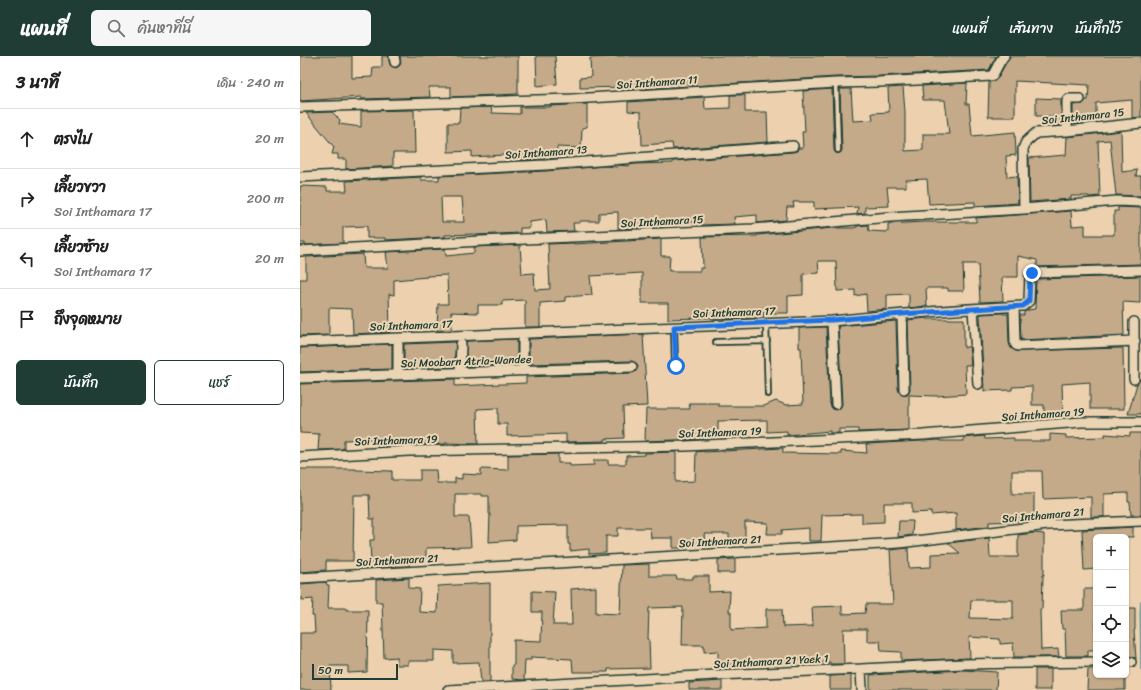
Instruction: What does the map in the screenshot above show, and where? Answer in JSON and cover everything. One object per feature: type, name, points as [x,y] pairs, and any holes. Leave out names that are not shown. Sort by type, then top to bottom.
[{"type":"street","name":"Soi Inthamara 11","points":[[300,107],[572,99],[836,83],[992,76],[997,70],[1001,59],[1004,56]]},
{"type":"street","points":[[1067,131],[1067,101],[1069,99],[1080,99]]},
{"type":"street","name":"Soi Inthamara 15","points":[[1024,209],[1023,148],[1026,142],[1036,133],[1141,123]]},
{"type":"street","name":"Soi Inthamara 13","points":[[300,177],[546,165],[792,146]]},
{"type":"street","name":"Soi Inthamara 15","points":[[300,251],[752,229],[890,217],[1024,209],[1117,201],[1141,202]]},
{"type":"street","name":"Soi Inthamara 17","points":[[300,342],[832,320],[1014,307],[1023,306],[1029,301],[1030,275],[1032,273],[1141,270]]},
{"type":"street","points":[[1014,307],[1016,345],[1018,346],[1135,341]]},
{"type":"street","points":[[973,309],[978,384]]},
{"type":"street","points":[[902,314],[904,390]]},
{"type":"street","points":[[832,320],[836,404]]},
{"type":"street","points":[[1134,322],[1134,379]]},
{"type":"street","points":[[523,338],[523,371]]},
{"type":"street","points":[[460,373],[461,344]]},
{"type":"street","points":[[398,345],[398,375]]},
{"type":"street","name":"Soi Moobarn Atria-Wandee","points":[[300,378],[632,367]]},
{"type":"street","name":"Soi Inthamara 19","points":[[300,457],[409,451],[685,446],[923,435],[1081,422],[1141,422]]},
{"type":"street","name":"Soi Inthamara 21","points":[[300,578],[899,543],[1048,525],[1141,521]]},
{"type":"street","name":"Soi Inthamara 21 Yaek 1","points":[[448,690],[716,675],[963,664],[1093,662]]},
{"type":"street","points":[[861,669],[862,690]]},
{"type":"lane","points":[[836,83],[838,150]]},
{"type":"lane","points":[[766,323],[768,394]]},
{"type":"lane","points":[[674,327],[676,366]]},
{"type":"lane","points":[[716,342],[767,341]]},
{"type":"water","points":[[1141,601],[1141,670],[1140,612]]},
{"type":"building","points":[[300,56],[352,56],[352,78],[372,77],[373,67],[382,67],[382,56],[388,56],[390,65],[396,68],[401,64],[400,56],[518,56],[518,94],[451,97],[451,87],[429,87],[430,97],[361,99],[361,97],[300,101]]},
{"type":"building","points":[[536,56],[555,56],[557,84],[537,86]]},
{"type":"building","points":[[610,56],[996,56],[989,70],[836,77],[628,90],[628,87],[580,88],[580,78],[591,77],[590,58]]},
{"type":"building","points":[[1010,56],[1141,56],[1141,117],[1132,118],[1132,100],[1096,103],[1096,122],[1073,124],[1073,105],[1083,104],[1086,100],[1088,100],[1089,85],[1015,81],[1015,117],[988,117],[989,82],[997,79]]},
{"type":"building","points":[[967,83],[966,104],[969,104],[972,136],[1015,132],[1016,155],[1006,156],[1007,177],[1017,176],[1018,203],[975,206],[975,202],[929,204],[927,179],[906,180],[906,187],[887,187],[889,206],[865,207],[865,213],[857,214],[858,207],[814,209],[814,202],[793,202],[794,207],[787,207],[786,220],[757,223],[757,215],[734,217],[735,224],[701,225],[701,222],[676,223],[661,224],[661,227],[618,229],[618,212],[599,213],[599,221],[580,221],[580,223],[573,223],[574,231],[547,232],[546,220],[529,222],[530,228],[520,228],[520,233],[445,235],[445,237],[385,240],[385,238],[367,238],[367,226],[343,227],[343,243],[305,245],[305,243],[300,243],[300,186],[327,187],[327,191],[347,191],[346,181],[421,177],[421,180],[439,180],[439,176],[546,171],[605,166],[617,167],[618,165],[629,166],[635,164],[673,163],[673,161],[797,151],[798,148],[803,148],[802,132],[805,132],[803,91],[832,89],[834,150],[836,153],[840,153],[842,150],[840,89],[851,89],[853,121],[873,120],[872,113],[889,112],[888,88],[903,87],[905,112],[905,151],[923,150],[923,134],[949,134],[945,100],[923,100],[922,86]],"holes":[[[441,197],[462,197],[464,222],[442,222]]]},
{"type":"building","points":[[730,95],[745,95],[745,112],[767,112],[768,142],[673,149],[672,143],[642,145],[641,112],[628,111],[628,102],[704,97],[705,109],[730,108]]},
{"type":"building","points":[[1036,98],[1061,99],[1061,125],[1054,126],[1054,116],[1036,116]]},
{"type":"building","points":[[587,104],[587,127],[582,128],[581,148],[557,147],[557,158],[520,160],[520,154],[472,157],[472,151],[448,152],[448,123],[459,123],[460,108],[491,107],[492,113],[520,114],[520,107],[550,107]]},
{"type":"building","points":[[414,110],[415,153],[393,153],[393,166],[346,169],[346,159],[338,159],[338,154],[332,154],[334,147],[306,113],[332,112],[340,120],[339,124],[361,127],[361,111]]},
{"type":"building","points":[[1121,131],[1122,172],[1137,170],[1136,176],[1141,176],[1141,196],[1116,195],[1110,140],[1098,141],[1100,196],[1071,196],[1071,199],[1030,202],[1029,158],[1066,155],[1067,137]]},
{"type":"building","points":[[1118,207],[1141,208],[1141,264],[1037,267],[1037,260],[1018,256],[1018,277],[1002,277],[1003,301],[980,302],[978,264],[963,264],[964,291],[948,291],[948,288],[926,288],[927,306],[909,308],[909,294],[887,295],[887,309],[867,311],[866,294],[855,296],[855,290],[837,291],[836,261],[818,261],[819,273],[803,274],[803,295],[788,296],[788,313],[763,313],[764,318],[668,319],[668,303],[642,303],[642,273],[590,276],[592,295],[565,297],[565,301],[540,303],[540,327],[525,327],[525,300],[502,301],[502,305],[478,305],[478,313],[451,312],[452,330],[437,331],[438,304],[448,304],[447,275],[394,280],[394,295],[389,294],[390,332],[353,334],[352,309],[329,308],[329,335],[300,336],[300,279],[306,279],[306,257],[363,254],[364,268],[388,268],[386,252],[445,249],[446,256],[474,253],[474,247],[520,245],[522,274],[534,273],[535,290],[550,289],[548,244],[661,239],[661,256],[670,256],[669,271],[700,271],[700,268],[703,268],[702,237],[757,236],[833,228],[853,228],[868,225],[869,231],[888,232],[888,224],[976,222],[976,218],[1071,211],[1072,226],[1085,225],[1085,235],[1114,235],[1114,211],[1118,211]]},
{"type":"building","points":[[1140,276],[1140,303],[1123,302],[1124,335],[1021,340],[1020,315],[1024,315],[1024,312],[1028,310],[1035,309],[1036,279]]},
{"type":"building","points":[[980,314],[1008,314],[1009,343],[1011,348],[1016,351],[1123,348],[1124,409],[1090,409],[1090,382],[1062,384],[1063,417],[1044,418],[1044,405],[1032,405],[1032,386],[1012,387],[1012,390],[984,391]]},
{"type":"building","points":[[927,318],[964,319],[964,348],[969,346],[971,365],[965,365],[966,394],[936,396],[909,395],[909,430],[858,432],[858,429],[839,429],[839,433],[830,433],[830,431],[787,435],[787,431],[767,432],[767,420],[718,421],[718,435],[704,435],[704,439],[645,441],[646,409],[690,409],[689,403],[718,403],[718,406],[764,406],[776,401],[786,405],[803,404],[799,328],[826,327],[830,404],[833,409],[837,410],[842,404],[838,326],[896,321],[898,389],[901,394],[907,394],[910,389],[908,320]]},
{"type":"building","points":[[643,334],[647,406],[623,407],[624,438],[605,439],[605,441],[566,442],[566,434],[507,436],[507,424],[498,424],[498,408],[477,409],[478,444],[445,443],[422,445],[422,443],[391,443],[391,446],[377,447],[377,439],[344,440],[344,449],[318,450],[319,434],[300,433],[300,384],[455,379],[455,386],[526,383],[526,377],[632,373],[635,372],[638,367],[637,364],[632,361],[529,364],[529,339]]},
{"type":"building","points":[[517,339],[517,365],[466,366],[466,341]]},
{"type":"building","points":[[456,342],[454,367],[404,369],[404,344]]},
{"type":"building","points":[[392,344],[392,369],[300,372],[300,348]]},
{"type":"building","points":[[1140,379],[1141,414],[1128,414],[1137,384]]},
{"type":"building","points":[[1130,433],[1141,433],[1141,515],[1131,515],[1130,502],[1128,502],[1128,493],[1104,494],[1104,517],[1091,517],[1091,497],[1043,499],[1042,471],[1012,471],[1012,494],[1034,494],[1034,521],[989,522],[989,526],[956,530],[956,513],[931,515],[931,512],[912,513],[912,503],[884,503],[884,522],[862,523],[862,514],[822,515],[821,541],[809,541],[809,528],[782,530],[782,534],[767,534],[768,523],[745,522],[745,542],[729,542],[729,534],[704,534],[705,544],[686,545],[686,548],[673,548],[673,538],[651,538],[650,528],[618,528],[618,536],[606,536],[606,553],[589,554],[589,549],[570,551],[570,544],[568,544],[568,525],[516,526],[516,540],[489,542],[489,496],[482,496],[482,494],[455,494],[455,517],[469,517],[471,547],[426,548],[426,560],[409,560],[409,566],[376,568],[376,563],[371,563],[370,540],[374,540],[374,519],[370,519],[369,495],[354,495],[353,561],[326,561],[326,570],[300,572],[300,469],[356,469],[392,471],[392,480],[420,480],[420,470],[436,470],[437,483],[455,483],[455,478],[462,479],[462,474],[481,475],[481,469],[508,470],[508,455],[558,454],[558,463],[570,463],[570,466],[594,465],[594,460],[608,460],[608,464],[626,464],[626,456],[645,455],[645,453],[676,452],[676,482],[695,481],[696,452],[704,451],[783,448],[783,453],[841,454],[841,451],[867,453],[866,444],[940,440],[964,441],[964,438],[984,436],[985,439],[1014,438],[1014,441],[1050,441],[1050,434],[1066,435],[1066,438],[1105,437],[1105,434],[1130,436]]},
{"type":"building","points":[[899,521],[913,521],[912,535],[898,537]]},
{"type":"building","points":[[1133,527],[1133,537],[1129,537],[1129,534],[1093,534],[1093,569],[1084,570],[1082,530]]},
{"type":"building","points":[[1034,533],[1044,534],[1044,575],[1042,609],[1040,609],[1041,650],[1058,649],[1059,657],[1014,657],[1013,643],[1000,644],[1000,639],[969,637],[970,658],[901,661],[901,652],[881,651],[880,641],[867,641],[867,629],[843,629],[844,664],[830,664],[830,662],[815,663],[815,659],[731,664],[731,668],[718,669],[718,651],[704,652],[704,645],[682,645],[683,607],[649,608],[648,639],[650,668],[608,669],[608,672],[573,672],[572,659],[531,657],[531,660],[525,660],[524,680],[512,679],[512,665],[514,665],[514,640],[541,641],[542,612],[532,612],[532,591],[555,592],[553,625],[572,625],[571,589],[596,587],[596,613],[620,614],[622,565],[649,564],[649,576],[676,576],[677,579],[693,579],[693,576],[709,576],[709,592],[730,591],[729,612],[731,612],[731,630],[766,628],[766,609],[782,609],[783,627],[813,626],[812,607],[842,606],[842,614],[865,613],[866,604],[893,604],[890,550],[908,548],[909,568],[931,567],[931,554],[960,553],[948,543],[989,538],[990,557],[1018,557],[1018,535]],"holes":[[[971,600],[1013,600],[1013,619],[970,618]]]},
{"type":"building","points":[[735,559],[735,573],[718,573],[718,560]]},
{"type":"building","points":[[409,578],[409,588],[420,589],[419,612],[437,613],[438,586],[490,583],[490,682],[481,682],[479,662],[453,663],[453,651],[434,650],[434,661],[408,661],[408,665],[397,665],[397,657],[384,658],[382,602],[376,602],[376,580]]},
{"type":"building","points":[[326,582],[327,585],[329,585],[328,608],[368,610],[367,672],[348,673],[348,666],[330,666],[331,690],[300,690],[300,633],[315,633],[314,616],[312,616],[313,599],[302,600],[301,584]]},
{"type":"building","points":[[1084,589],[1093,589],[1093,650],[1088,650],[1088,656],[1066,656],[1065,629],[1062,629],[1061,610],[1084,610]]},
{"type":"building","points":[[1129,608],[1135,608],[1134,630],[1136,659],[1129,656]]},
{"type":"building","points":[[1035,669],[1051,669],[1051,690],[1035,690]]},
{"type":"building","points":[[1088,669],[1093,669],[1093,678],[1125,678],[1125,690],[1087,690]]},
{"type":"building","points":[[963,670],[997,672],[996,690],[870,690],[870,675]]},
{"type":"building","points":[[851,675],[851,690],[830,690],[830,676]]},
{"type":"building","points":[[722,681],[722,690],[689,690],[689,683]]},
{"type":"route","points":[[676,366],[674,327],[832,320],[1023,306],[1029,301],[1030,275],[1032,273]]}]
